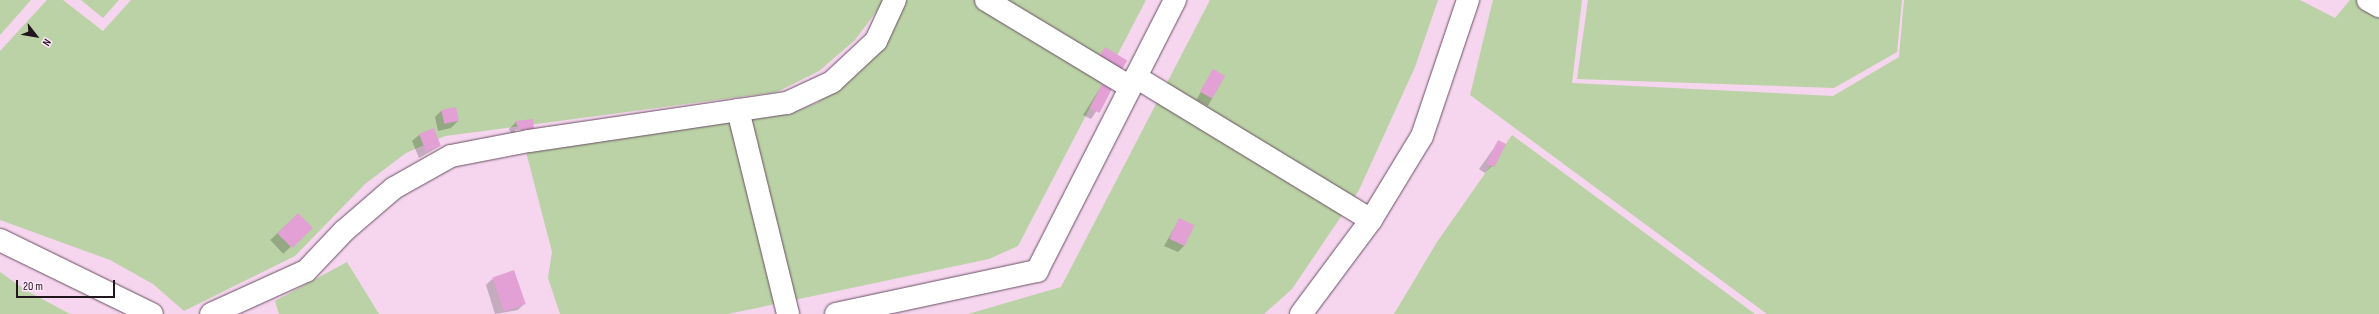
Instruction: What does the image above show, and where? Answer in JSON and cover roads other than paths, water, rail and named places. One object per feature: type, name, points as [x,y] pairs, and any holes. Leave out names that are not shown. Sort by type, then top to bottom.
[{"type":"street","points":[[211,314],[306,271],[344,231],[394,188],[451,156],[529,141],[787,103],[832,82],[876,41],[895,0]]},
{"type":"street","points":[[986,0],[1133,82],[1372,220]]},
{"type":"street","points":[[836,314],[1037,271],[1175,0]]},
{"type":"street","points":[[1301,314],[1372,220],[1422,136],[1468,0]]},
{"type":"street","points":[[738,110],[788,314]]},
{"type":"street","points":[[0,240],[152,314]]}]
